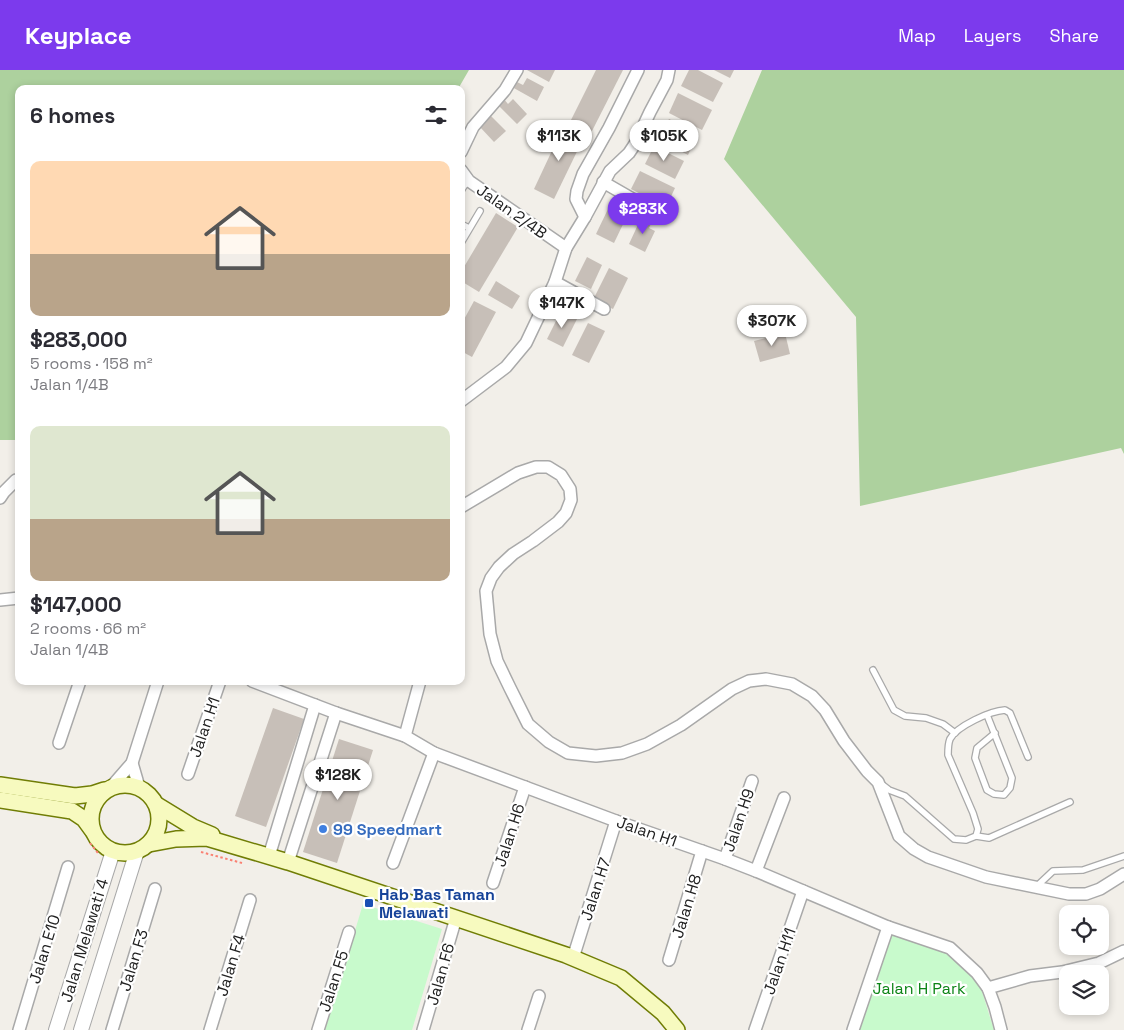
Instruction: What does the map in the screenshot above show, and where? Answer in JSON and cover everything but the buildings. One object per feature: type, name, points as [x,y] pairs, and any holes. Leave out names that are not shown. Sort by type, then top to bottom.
[{"type":"main road","points":[[0,786],[75,796],[92,794],[119,784],[139,787],[150,795],[157,805],[193,827],[243,848]]},
{"type":"main road","points":[[90,835],[92,808],[95,801],[108,789]]},
{"type":"main road","points":[[0,800],[72,811],[84,819],[90,835],[100,842],[107,852],[125,853],[176,839],[207,838],[288,862],[456,918],[573,958],[621,978],[663,1013],[677,1030]]},
{"type":"main road","points":[[143,848],[155,836],[159,827],[157,805]]},
{"type":"street","points":[[465,143],[472,127],[505,90],[517,70]]},
{"type":"street","points":[[585,217],[576,199],[577,190],[583,174],[638,70]]},
{"type":"street","points":[[465,398],[506,367],[526,343],[554,282],[566,248],[603,182],[635,144],[667,80],[668,70]]},
{"type":"street","name":"Jalan 2/4B","points":[[465,176],[469,181],[566,248]]},
{"type":"street","points":[[603,182],[657,213]]},
{"type":"street","points":[[554,282],[604,309]]},
{"type":"street","points":[[465,505],[518,473],[536,467],[548,468],[561,475],[570,488],[571,500],[566,513],[558,522],[533,542],[513,554],[499,567],[491,578],[486,591],[490,634],[498,661],[528,724],[549,742],[568,753],[596,756],[622,753],[647,744],[681,725],[732,689],[749,681],[766,680],[792,684],[812,696],[825,710],[844,741],[866,770],[878,782],[899,836],[914,850],[928,857],[986,877],[1069,894],[1086,894],[1100,889],[1124,874]]},
{"type":"street","points":[[0,498],[15,481]]},
{"type":"street","points":[[0,600],[15,598]]},
{"type":"street","points":[[59,743],[79,685]]},
{"type":"street","points":[[108,789],[132,763],[157,685]]},
{"type":"street","name":"Jalan H1","points":[[188,774],[219,685]]},
{"type":"street","name":"Jalan H1","points":[[262,685],[336,713],[405,736],[434,753],[725,859],[888,927],[950,948],[977,973],[988,988],[1001,1030]]},
{"type":"street","points":[[405,736],[419,685]]},
{"type":"street","points":[[269,856],[315,705]]},
{"type":"street","points":[[288,862],[336,713]]},
{"type":"street","points":[[393,863],[434,753]]},
{"type":"street","points":[[132,763],[139,787]]},
{"type":"street","name":"Jalan H9","points":[[725,859],[752,781]]},
{"type":"street","name":"Jalan H6","points":[[493,883],[525,787]]},
{"type":"street","points":[[756,871],[784,798]]},
{"type":"street","name":"Jalan H7","points":[[573,958],[616,820]]},
{"type":"street","name":"Jalan Melawati 4","points":[[81,1030],[143,848]]},
{"type":"street","name":"Jalan H8","points":[[669,960],[702,851]]},
{"type":"street","name":"Jalan Melawati 4","points":[[56,1030],[107,852]]},
{"type":"street","name":"Jalan E10","points":[[19,1030],[68,867]]},
{"type":"street","name":"Jalan F3","points":[[112,1030],[155,889]]},
{"type":"street","name":"Jalan H11","points":[[755,1030],[803,891]]},
{"type":"street","name":"Jalan F4","points":[[210,1030],[250,900]]},
{"type":"street","name":"Jalan F6","points":[[423,1030],[456,918]]},
{"type":"street","points":[[853,1030],[888,927]]},
{"type":"street","name":"Jalan F5","points":[[318,1030],[349,932]]},
{"type":"street","points":[[988,988],[1030,976],[1062,972],[1099,963],[1124,951]]},
{"type":"street","points":[[528,1030],[539,996]]},
{"type":"lane","points":[[465,185],[469,181]]},
{"type":"lane","points":[[465,236],[480,211]]},
{"type":"lane","points":[[465,226],[469,228]]},
{"type":"lane","points":[[873,670],[894,710],[905,716],[926,718],[943,724],[955,733]]},
{"type":"lane","points":[[976,836],[978,829],[973,813],[948,754],[951,738],[963,726],[998,710],[1005,710],[1010,713],[1028,757]]},
{"type":"lane","points":[[987,715],[995,733],[1012,778],[1010,788],[1004,795],[994,794],[988,790],[975,758],[977,748],[995,733]]},
{"type":"lane","points":[[878,782],[889,790],[905,796],[954,839],[966,840],[976,836],[989,838],[1070,802]]},
{"type":"lane","points":[[1035,888],[1053,872],[1083,870],[1124,856]]},
{"type":"path","points":[[90,835],[98,853],[107,852]]},
{"type":"green space","points":[[0,70],[469,70],[460,85],[15,85],[15,440],[0,440]]},
{"type":"green space","points":[[762,70],[1124,70],[1124,454],[1121,448],[860,506],[856,317],[724,159]]},
{"type":"green space","points":[[363,904],[442,929],[412,1030],[325,1030]]},
{"type":"green space","name":"Jalan H Park","points":[[893,931],[946,952],[980,985],[994,1030],[859,1030]]},
{"type":"place","name":"99 Speedmart","points":[[323,829]]},
{"type":"place","name":"Hab Bas Taman Melawati","points":[[369,903]]}]
